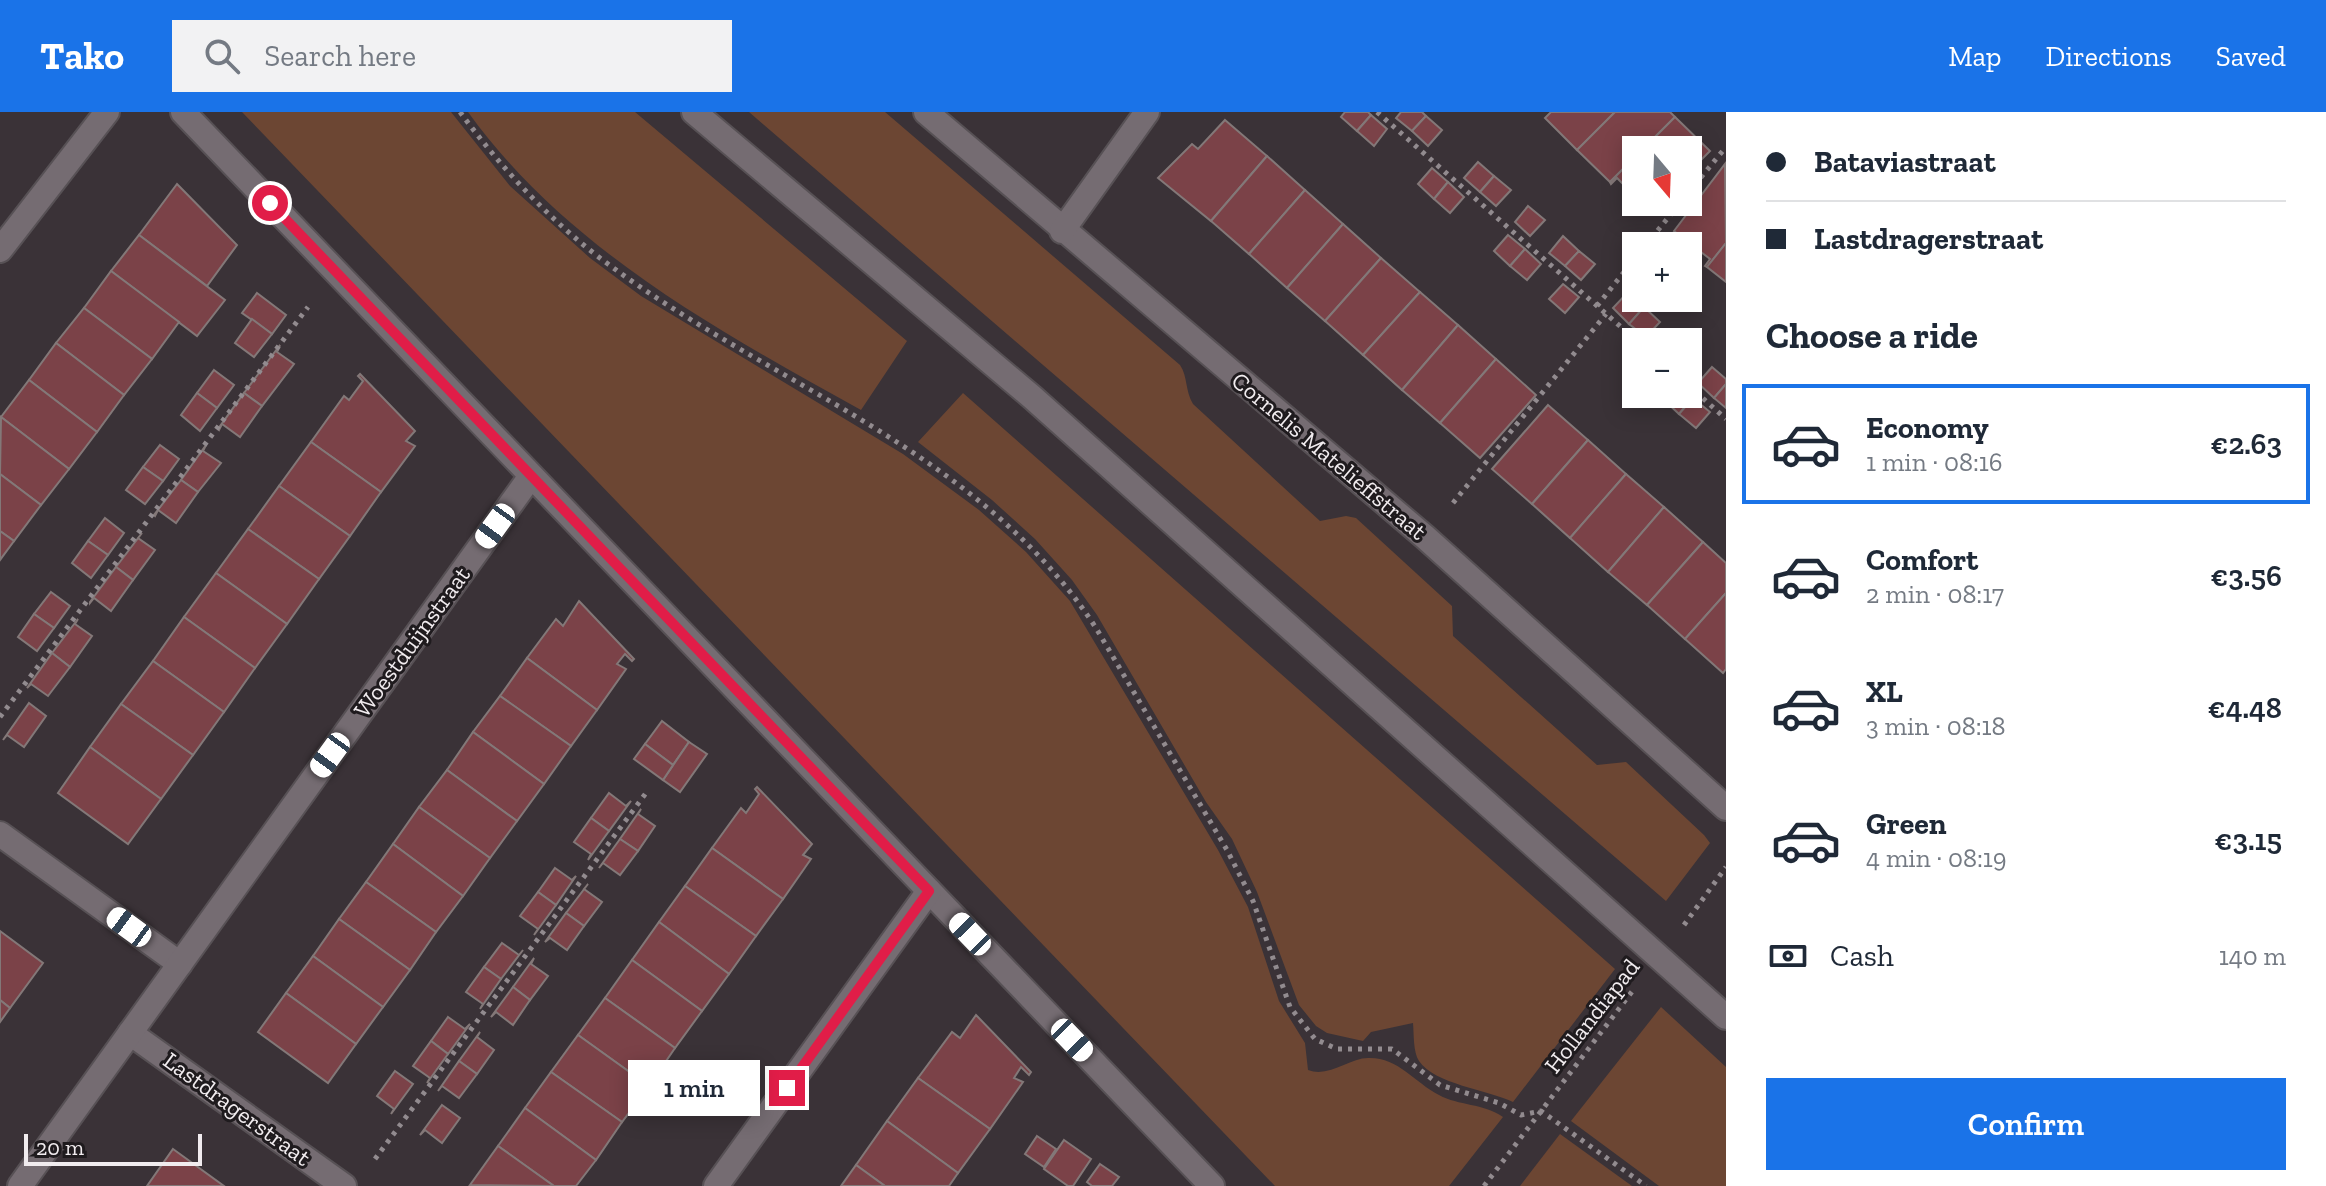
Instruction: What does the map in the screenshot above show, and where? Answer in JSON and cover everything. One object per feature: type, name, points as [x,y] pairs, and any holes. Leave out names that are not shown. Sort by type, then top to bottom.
[{"type":"street","points":[[0,250],[107,112]]},
{"type":"street","points":[[183,112],[1212,1186]]},
{"type":"street","points":[[694,112],[1032,397],[1726,1017]]},
{"type":"street","name":"Cornelis Matelieffstraat","points":[[926,112],[1062,231],[1425,537],[1726,808]]},
{"type":"street","points":[[1062,231],[1147,112]]},
{"type":"street","name":"Woestduijnstraat","points":[[20,1186],[531,476]]},
{"type":"street","points":[[0,834],[180,964]]},
{"type":"street","points":[[716,1186],[929,891]]},
{"type":"street","name":"Lastdragerstraat","points":[[130,1033],[344,1186]]},
{"type":"path","points":[[460,112],[491,153],[526,191],[608,264],[724,340],[909,449],[967,489],[1039,554],[1075,595],[1096,628],[1227,850],[1253,901],[1290,1007],[1315,1039],[1337,1049],[1392,1049],[1440,1085],[1499,1103],[1521,1115],[1541,1111],[1646,1186]]},
{"type":"path","points":[[1377,112],[1622,328]]},
{"type":"path","points":[[1702,176],[1726,147]]},
{"type":"path","points":[[1656,232],[1670,216]]},
{"type":"path","points":[[0,717],[335,271]]},
{"type":"path","points":[[1597,306],[1622,275]]},
{"type":"path","points":[[1425,537],[1606,314]]},
{"type":"path","points":[[1702,398],[1726,419]]},
{"type":"path","points":[[374,1161],[646,793]]},
{"type":"path","name":"Hollandiapad","points":[[1484,1186],[1661,957],[1726,867]]},
{"type":"shaded area","points":[[242,112],[451,112],[510,186],[590,258],[641,296],[903,454],[979,510],[1026,552],[1070,601],[1218,850],[1248,907],[1279,1001],[1305,1043],[1308,1070],[1324,1072],[1361,1059],[1379,1059],[1397,1066],[1439,1095],[1503,1117],[1449,1186],[1275,1186]]},
{"type":"shaded area","points":[[468,112],[635,112],[907,341],[861,410],[699,316],[597,245],[550,205],[507,161]]},
{"type":"shaded area","points":[[749,112],[885,112],[1180,365],[1193,404],[1320,521],[1346,516],[1356,518],[1452,606],[1453,636],[1597,765],[1626,762],[1704,835],[1710,843],[1666,901]]},
{"type":"shaded area","points":[[963,393],[1615,969],[1513,1102],[1449,1081],[1426,1069],[1416,1053],[1413,1023],[1371,1032],[1363,1041],[1327,1033],[1316,1026],[1299,1005],[1257,892],[1232,839],[1206,802],[1097,615],[1072,580],[1035,539],[992,500],[918,442]]},
{"type":"shaded area","points":[[1661,1007],[1726,1067],[1726,1186],[1659,1186],[1571,1121]]},
{"type":"shaded area","points":[[1560,1134],[1632,1186],[1520,1186]]},
{"type":"building","points":[[1345,112],[1368,112],[1371,115],[1357,131],[1341,117]]},
{"type":"building","points":[[1401,112],[1422,112],[1426,116],[1412,131],[1396,118]]},
{"type":"building","points":[[1551,112],[1615,112],[1577,150],[1545,118]]},
{"type":"building","points":[[1615,112],[1670,112],[1675,117],[1656,136],[1622,136],[1622,170],[1610,182],[1577,150]]},
{"type":"building","points":[[1371,115],[1387,129],[1374,146],[1357,131]]},
{"type":"building","points":[[1426,116],[1442,130],[1428,146],[1412,131]]},
{"type":"building","points":[[1675,117],[1695,136],[1656,136]]},
{"type":"building","points":[[1225,120],[1267,156],[1211,221],[1158,178],[1192,144],[1198,149]]},
{"type":"building","points":[[1702,143],[1710,151],[1702,159]]},
{"type":"building","points":[[1267,156],[1305,190],[1249,254],[1211,221]]},
{"type":"building","points":[[1478,162],[1494,176],[1480,192],[1464,178]]},
{"type":"building","points":[[1725,164],[1726,243],[1707,267],[1710,259],[1702,253],[1702,232],[1674,231],[1685,216],[1702,216],[1702,194]]},
{"type":"building","points":[[1432,168],[1448,182],[1434,199],[1418,184]]},
{"type":"building","points":[[1622,170],[1622,183],[1617,178],[1610,182]]},
{"type":"building","points":[[1494,176],[1511,190],[1496,206],[1480,192]]},
{"type":"building","points":[[1448,182],[1464,197],[1450,213],[1434,199]]},
{"type":"building","points":[[177,184],[237,245],[207,286],[139,235]]},
{"type":"building","points":[[1305,190],[1343,224],[1287,288],[1249,254]]},
{"type":"building","points":[[1528,206],[1545,220],[1530,236],[1515,222]]},
{"type":"building","points":[[1343,224],[1381,258],[1325,321],[1287,288]]},
{"type":"building","points":[[139,235],[225,300],[197,336],[111,271]]},
{"type":"building","points":[[1508,235],[1525,249],[1510,266],[1494,251]]},
{"type":"building","points":[[1563,236],[1579,251],[1565,266],[1549,253]]},
{"type":"building","points":[[1726,243],[1726,282],[1707,267]]},
{"type":"building","points":[[1525,249],[1541,264],[1527,280],[1510,266]]},
{"type":"building","points":[[1579,251],[1595,264],[1581,280],[1565,266]]},
{"type":"building","points":[[1381,258],[1420,292],[1363,355],[1325,321]]},
{"type":"building","points":[[111,271],[179,322],[152,359],[84,308]]},
{"type":"building","points":[[1563,284],[1579,297],[1565,313],[1549,299]]},
{"type":"building","points":[[1420,292],[1458,325],[1402,390],[1363,355]]},
{"type":"building","points":[[257,293],[286,315],[272,334],[242,313]]},
{"type":"building","points":[[1622,298],[1622,312],[1640,312],[1629,324],[1613,308]]},
{"type":"building","points":[[84,308],[152,359],[124,395],[56,343]]},
{"type":"building","points":[[1640,312],[1649,312],[1660,322],[1654,328],[1634,328],[1629,324]]},
{"type":"building","points":[[252,319],[272,334],[254,357],[235,343]]},
{"type":"building","points":[[1458,325],[1496,359],[1440,423],[1402,390]]},
{"type":"building","points":[[56,343],[124,395],[97,432],[29,380]]},
{"type":"building","points":[[280,345],[277,352],[294,364],[262,406],[244,393]]},
{"type":"building","points":[[1496,359],[1536,395],[1480,458],[1440,423]]},
{"type":"building","points":[[1712,367],[1726,379],[1726,384],[1714,398],[1702,387],[1702,378]]},
{"type":"building","points":[[214,370],[234,385],[217,408],[197,393]]},
{"type":"building","points":[[360,374],[415,431],[406,441],[415,446],[381,492],[311,442],[344,396],[349,400],[363,381],[358,376]]},
{"type":"building","points":[[29,380],[97,432],[69,469],[1,417]]},
{"type":"building","points":[[1726,384],[1726,408],[1714,398]]},
{"type":"building","points":[[197,393],[217,408],[200,431],[181,415]]},
{"type":"building","points":[[244,393],[262,406],[240,437],[222,424],[219,430],[218,429]]},
{"type":"building","points":[[1548,405],[1588,440],[1532,504],[1492,469]]},
{"type":"building","points":[[1702,405],[1710,412],[1696,428],[1679,414],[1684,408],[1702,408]]},
{"type":"building","points":[[1,417],[69,469],[41,505],[0,474]]},
{"type":"building","points":[[1588,440],[1626,474],[1570,538],[1532,504]]},
{"type":"building","points":[[311,442],[381,492],[350,536],[279,486]]},
{"type":"building","points":[[160,445],[179,459],[163,481],[143,467]]},
{"type":"building","points":[[206,445],[203,451],[221,463],[198,492],[181,480]]},
{"type":"building","points":[[143,467],[163,481],[145,504],[126,490]]},
{"type":"building","points":[[0,474],[41,505],[14,541],[0,531]]},
{"type":"building","points":[[1626,474],[1664,507],[1608,572],[1570,538]]},
{"type":"building","points":[[181,480],[198,492],[176,523],[158,510],[155,516],[154,515]]},
{"type":"building","points":[[279,486],[350,536],[319,579],[248,529]]},
{"type":"building","points":[[1664,507],[1703,542],[1647,605],[1608,572]]},
{"type":"building","points":[[105,518],[124,533],[108,555],[88,541]]},
{"type":"building","points":[[248,529],[319,579],[287,624],[216,573]]},
{"type":"building","points":[[0,531],[14,541],[0,560]]},
{"type":"building","points":[[138,538],[155,550],[133,580],[116,567]]},
{"type":"building","points":[[88,541],[108,555],[91,578],[72,563]]},
{"type":"building","points":[[1703,542],[1726,563],[1726,593],[1685,639],[1647,605]]},
{"type":"building","points":[[116,567],[133,580],[111,611],[94,598],[90,603],[90,602]]},
{"type":"building","points":[[216,573],[287,624],[255,668],[184,617]]},
{"type":"building","points":[[51,592],[70,606],[54,628],[34,614]]},
{"type":"building","points":[[1726,593],[1726,669],[1723,673],[1685,639]]},
{"type":"building","points":[[579,601],[634,659],[632,661],[625,654],[617,664],[626,669],[597,710],[527,658],[556,619],[563,626]]},
{"type":"building","points":[[34,614],[54,628],[37,651],[18,637]]},
{"type":"building","points":[[184,617],[255,668],[224,712],[153,661]]},
{"type":"building","points":[[78,619],[75,624],[92,636],[70,667],[52,653]]},
{"type":"building","points":[[52,653],[70,667],[48,696],[31,684],[27,688]]},
{"type":"building","points":[[527,658],[597,710],[571,746],[500,696]]},
{"type":"building","points":[[153,661],[224,712],[193,755],[121,704]]},
{"type":"building","points":[[500,696],[571,746],[544,784],[473,732]]},
{"type":"building","points":[[29,703],[46,716],[24,747],[7,735],[3,740]]},
{"type":"building","points":[[121,704],[193,755],[161,799],[90,747]]},
{"type":"building","points":[[662,721],[689,742],[673,765],[645,744]]},
{"type":"building","points":[[473,732],[544,784],[517,821],[447,770]]},
{"type":"building","points":[[689,742],[707,754],[680,792],[663,780]]},
{"type":"building","points":[[645,744],[673,765],[663,780],[634,759]]},
{"type":"building","points":[[90,747],[161,799],[128,844],[58,793]]},
{"type":"building","points":[[447,770],[517,821],[490,858],[419,807]]},
{"type":"building","points":[[757,787],[812,844],[803,855],[811,859],[783,899],[712,848],[741,808],[746,813],[759,794],[755,789]]},
{"type":"building","points":[[609,793],[626,806],[631,801],[609,831],[591,818]]},
{"type":"building","points":[[419,807],[490,858],[463,896],[393,844]]},
{"type":"building","points":[[641,809],[638,814],[655,826],[638,851],[620,839]]},
{"type":"building","points":[[591,818],[609,831],[588,860],[591,854],[574,842]]},
{"type":"building","points":[[620,839],[638,851],[620,875],[603,863],[599,868]]},
{"type":"building","points":[[393,844],[463,896],[436,932],[366,882]]},
{"type":"building","points":[[712,848],[783,899],[756,936],[685,886]]},
{"type":"building","points":[[555,868],[572,880],[576,876],[556,905],[538,892]]},
{"type":"building","points":[[366,882],[436,932],[410,970],[339,919]]},
{"type":"building","points":[[685,886],[756,936],[729,974],[659,922]]},
{"type":"building","points":[[584,889],[602,902],[584,926],[566,913]]},
{"type":"building","points":[[538,892],[556,905],[534,935],[538,929],[520,916]]},
{"type":"building","points":[[566,913],[584,926],[567,950],[550,938],[545,942]]},
{"type":"building","points":[[339,919],[410,970],[383,1007],[313,956]]},
{"type":"building","points":[[659,922],[729,974],[702,1011],[632,960]]},
{"type":"building","points":[[0,931],[43,963],[10,1008],[0,1000]]},
{"type":"building","points":[[502,943],[519,955],[523,950],[501,979],[484,967]]},
{"type":"building","points":[[313,956],[383,1007],[356,1044],[286,993]]},
{"type":"building","points":[[534,958],[531,964],[548,976],[530,1000],[513,987]]},
{"type":"building","points":[[632,960],[702,1011],[675,1048],[605,998]]},
{"type":"building","points":[[484,967],[501,979],[480,1009],[483,1004],[466,992]]},
{"type":"building","points":[[513,987],[530,1000],[513,1025],[496,1012],[491,1017]]},
{"type":"building","points":[[286,993],[356,1044],[328,1083],[258,1032]]},
{"type":"building","points":[[605,998],[675,1048],[649,1086],[578,1035]]},
{"type":"building","points":[[0,1000],[10,1008],[0,1022]]},
{"type":"building","points":[[976,1015],[1031,1072],[1029,1075],[1021,1067],[1014,1078],[1023,1082],[990,1129],[918,1078],[952,1032],[960,1038]]},
{"type":"building","points":[[448,1017],[465,1029],[470,1024],[448,1054],[431,1041]]},
{"type":"building","points":[[480,1032],[477,1037],[494,1050],[477,1074],[459,1061]]},
{"type":"building","points":[[578,1035],[649,1086],[622,1122],[551,1072]]},
{"type":"building","points":[[431,1041],[448,1054],[427,1083],[430,1078],[413,1066]]},
{"type":"building","points":[[459,1061],[477,1074],[459,1098],[442,1086],[438,1091]]},
{"type":"building","points":[[395,1071],[413,1084],[391,1114],[394,1109],[377,1096]]},
{"type":"building","points":[[551,1072],[622,1122],[596,1160],[525,1108]]},
{"type":"building","points":[[918,1078],[990,1129],[958,1173],[887,1121]]},
{"type":"building","points":[[442,1105],[460,1118],[442,1143],[425,1130],[420,1135]]},
{"type":"building","points":[[525,1108],[596,1160],[576,1186],[554,1186],[498,1146]]},
{"type":"building","points":[[887,1121],[958,1173],[949,1186],[885,1186],[856,1165]]},
{"type":"building","points":[[1037,1136],[1056,1149],[1044,1167],[1025,1154]]},
{"type":"building","points":[[1064,1140],[1091,1159],[1073,1186],[1068,1186],[1044,1169]]},
{"type":"building","points":[[498,1146],[554,1186],[470,1185]]},
{"type":"building","points":[[173,1149],[224,1186],[147,1186]]},
{"type":"building","points":[[1100,1164],[1119,1177],[1112,1186],[1092,1186],[1087,1182]]},
{"type":"building","points":[[856,1165],[885,1186],[841,1186]]},
{"type":"route","points":[[270,203],[929,891],[787,1088]]}]
